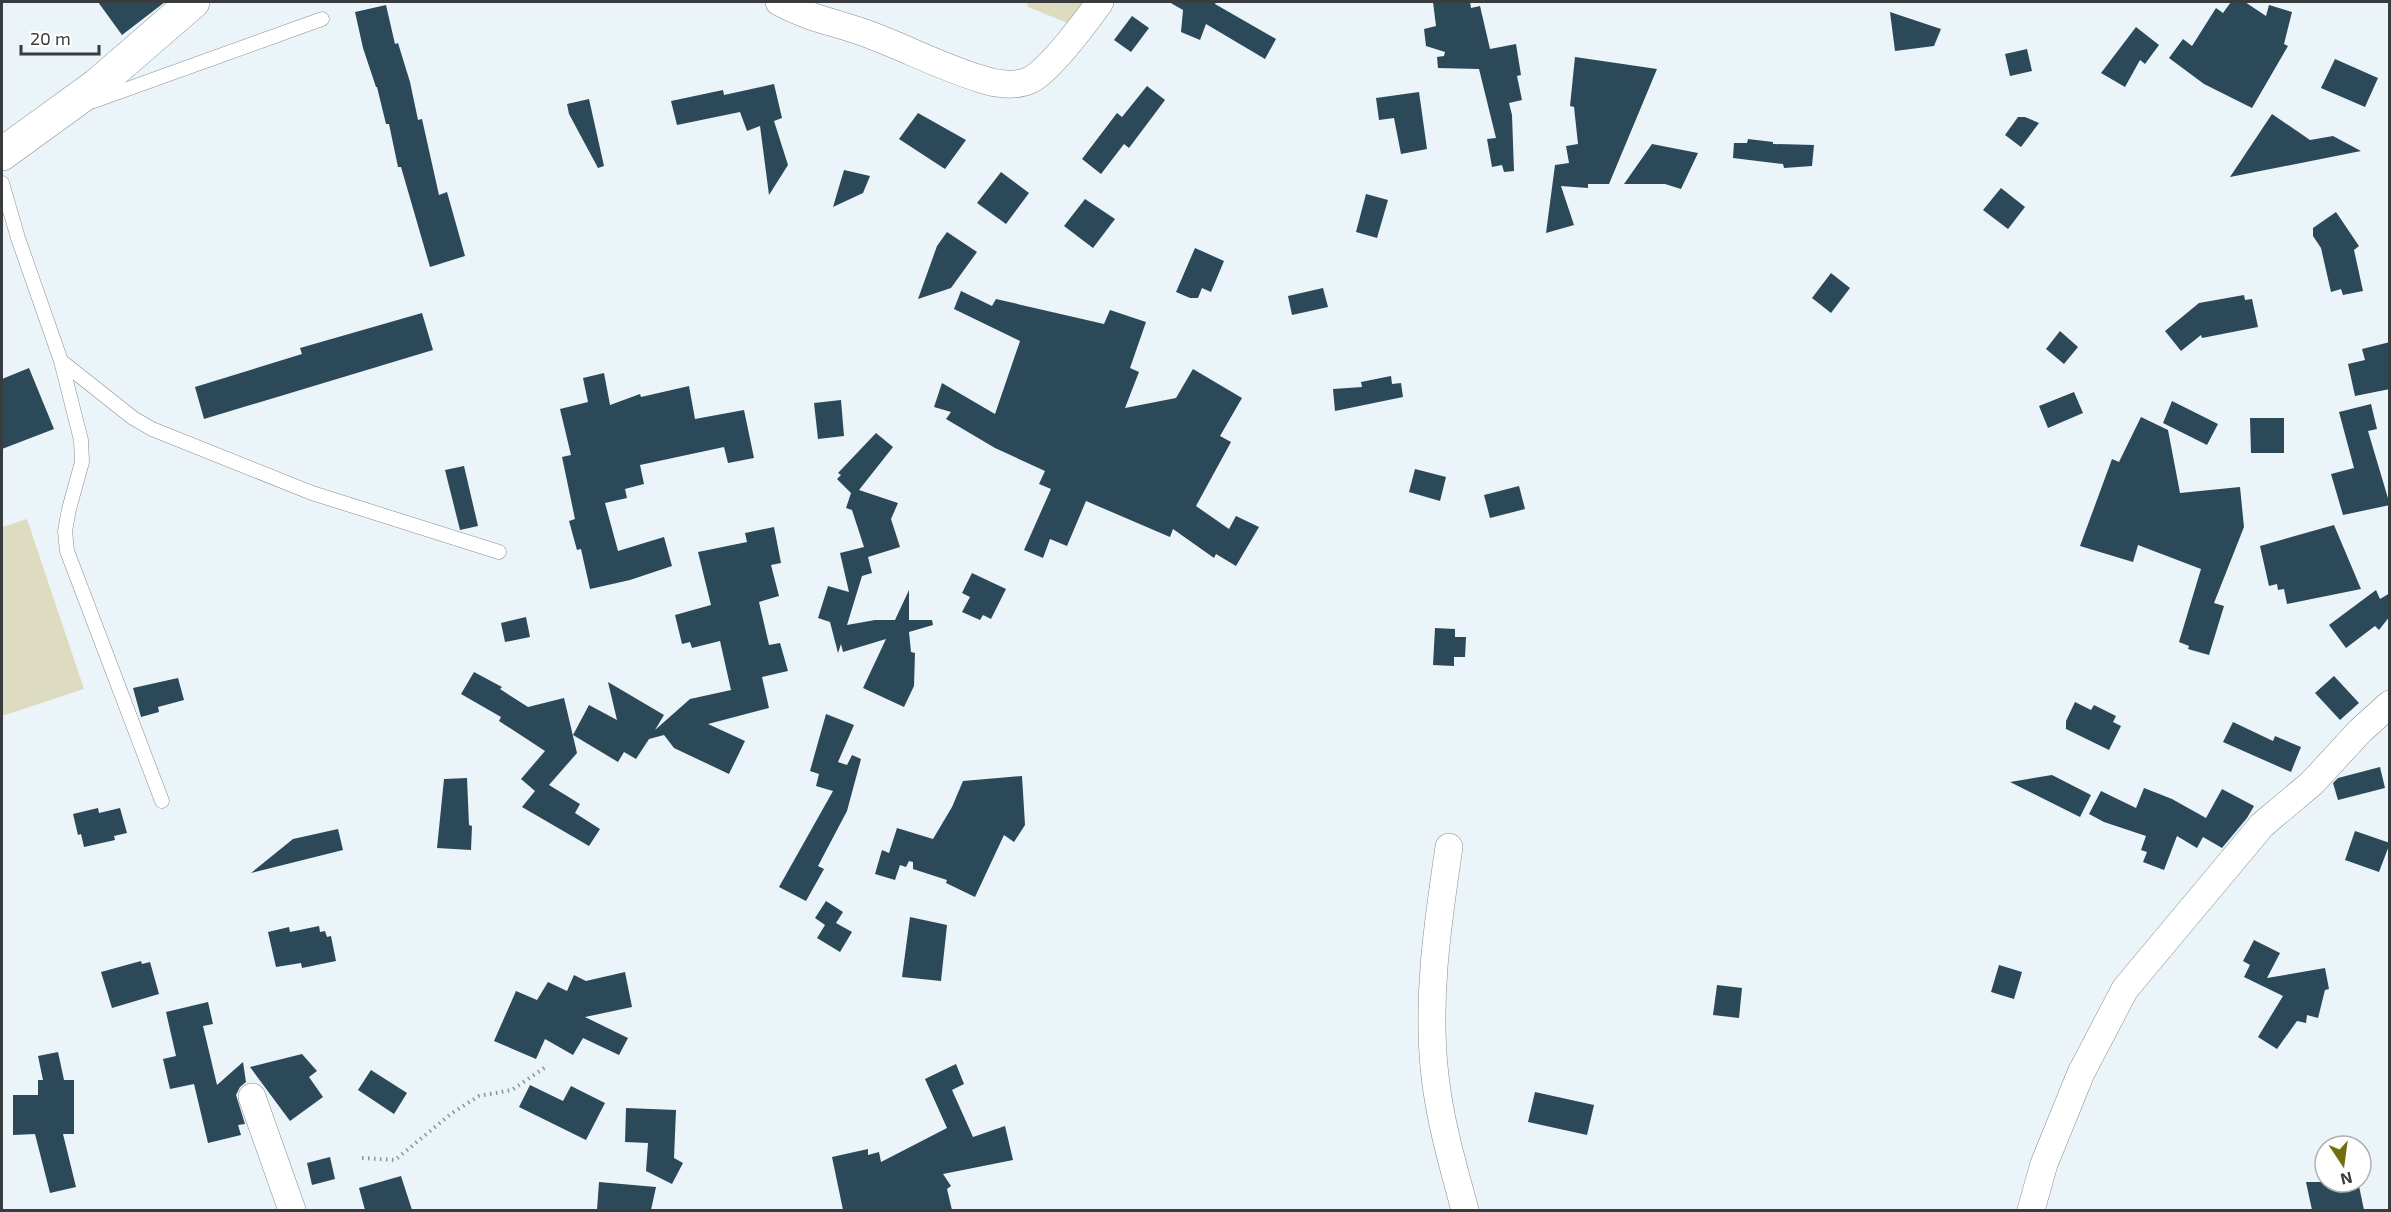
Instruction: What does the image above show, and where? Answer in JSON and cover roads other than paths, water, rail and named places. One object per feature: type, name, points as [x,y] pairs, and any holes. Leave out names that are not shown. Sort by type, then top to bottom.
[{"type":"street","points":[[2,154],[97,85],[193,2]]},
{"type":"street","points":[[779,2],[801,14],[865,33],[982,80],[1011,84],[1029,81],[1040,74],[1100,2]]},
{"type":"street","points":[[2031,1210],[2044,1164],[2081,1073],[2126,989],[2262,825],[2312,783],[2360,731],[2390,704]]},
{"type":"street","points":[[1449,847],[1435,944],[1432,1030],[1435,1075],[1443,1125],[1465,1210]]},
{"type":"street","points":[[252,1097],[292,1210]]},
{"type":"lane","points":[[53,116],[322,19]]},
{"type":"lane","points":[[2,183],[61,361],[83,452],[65,531],[67,550],[162,801]]},
{"type":"lane","points":[[61,361],[133,418],[152,429],[312,493],[498,552]]}]
